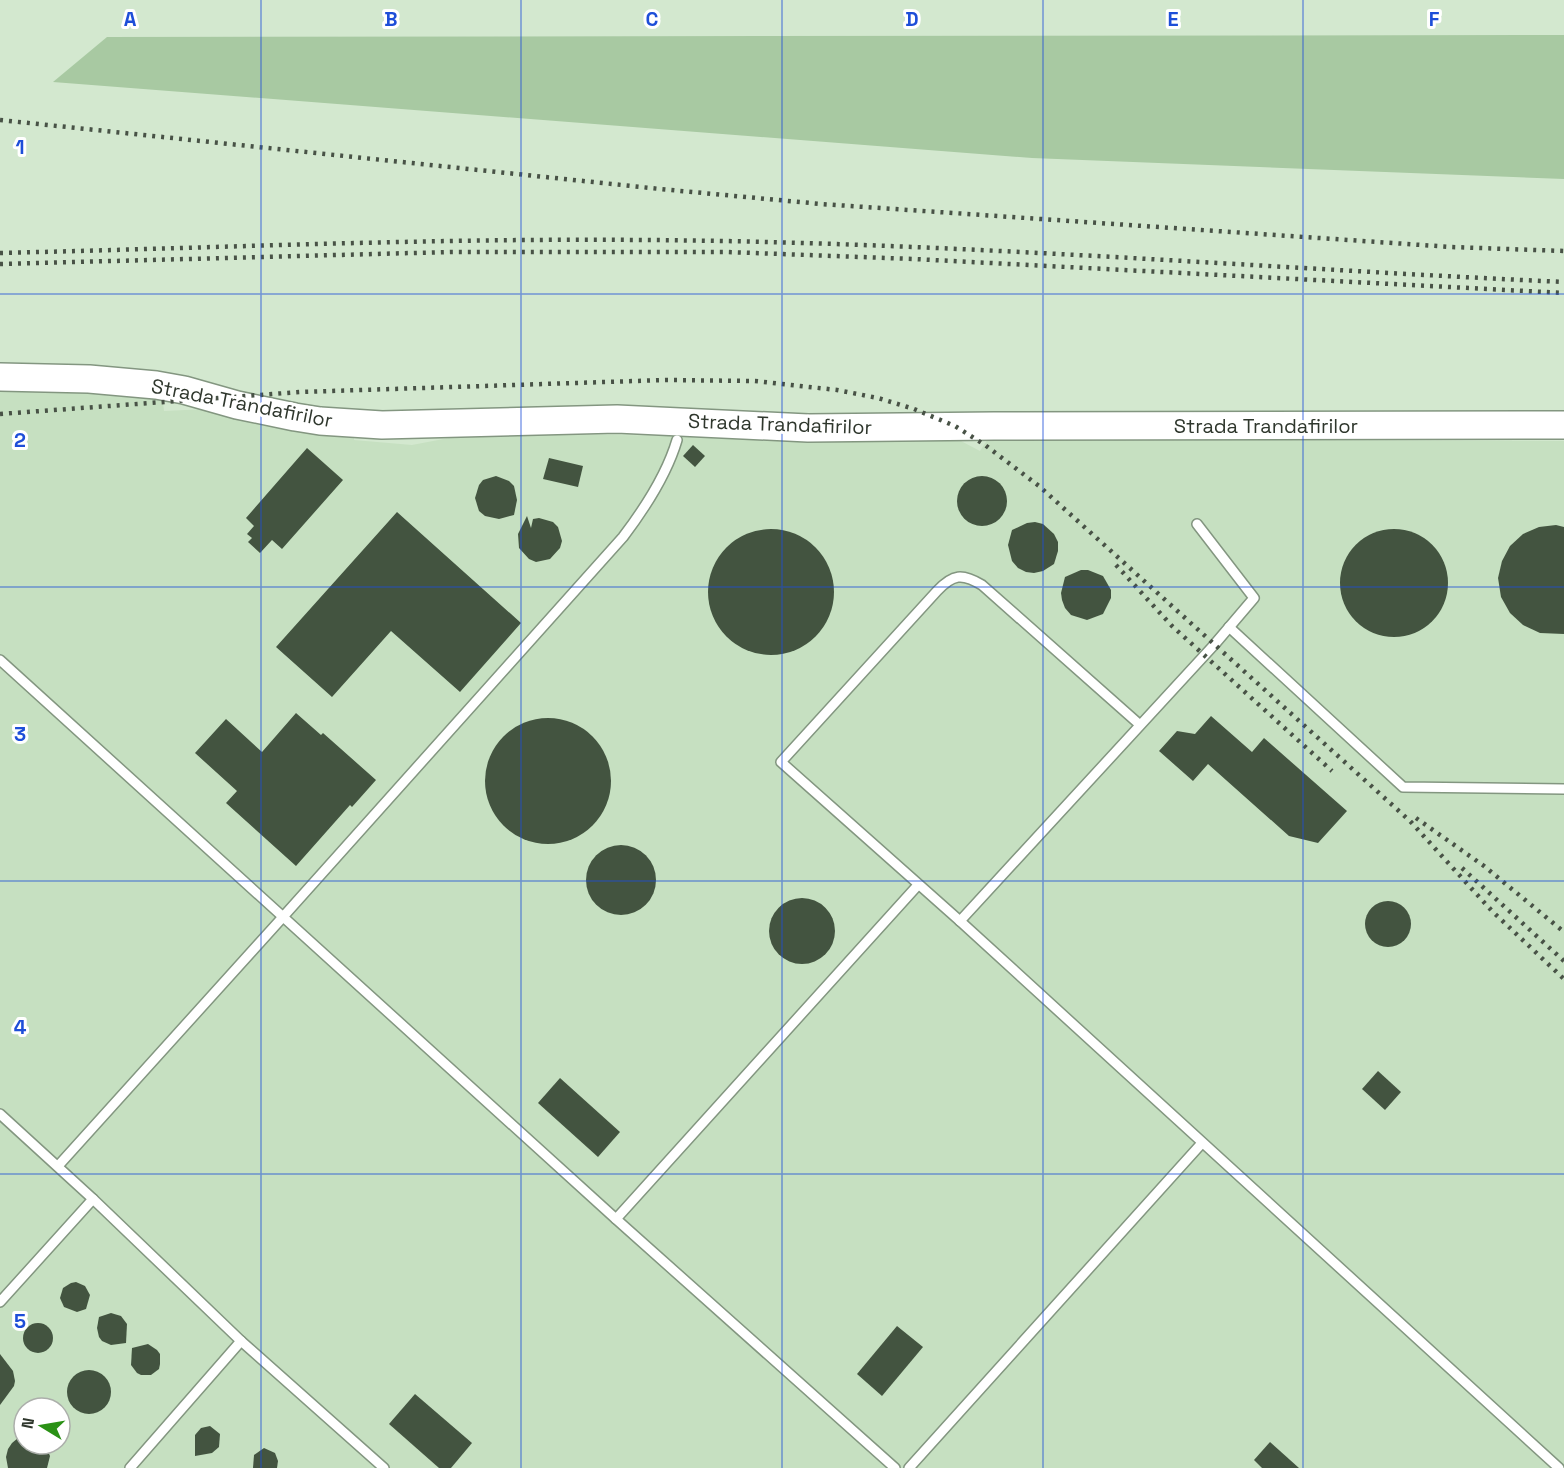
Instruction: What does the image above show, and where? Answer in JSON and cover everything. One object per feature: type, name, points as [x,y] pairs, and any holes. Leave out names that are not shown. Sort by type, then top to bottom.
[{"type":"main road","name":"Strada Trandafirilor","points":[[0,376],[89,379],[156,385],[294,417],[320,421],[382,424],[617,419],[808,428],[1564,425]]},
{"type":"lane","points":[[57,1166],[623,537],[641,512],[669,463],[677,440]]},
{"type":"lane","points":[[960,921],[1254,598],[1197,524]]},
{"type":"lane","points":[[1139,724],[982,585],[972,578],[961,576],[945,583],[781,762],[960,921],[1559,1468]]},
{"type":"lane","points":[[1229,627],[1403,787],[1564,789]]},
{"type":"lane","points":[[0,660],[282,918],[895,1468]]},
{"type":"lane","points":[[616,1219],[918,885]]},
{"type":"lane","points":[[0,1114],[93,1199],[241,1341],[384,1468]]},
{"type":"lane","points":[[909,1468],[1202,1143]]},
{"type":"lane","points":[[0,1302],[93,1199]]},
{"type":"lane","points":[[130,1468],[241,1341]]},
{"type":"shaded area","points":[[1564,35],[1564,179],[1032,158],[53,82],[107,37]]},
{"type":"shaded area","points":[[0,387],[162,395],[164,411],[207,409],[354,434],[354,440],[412,445],[454,437],[519,434],[952,439],[980,451],[988,439],[1564,441],[1564,1468],[0,1468]]},
{"type":"building","points":[[693,445],[705,456],[695,467],[683,456]]},
{"type":"building","points":[[307,448],[343,480],[282,549],[272,540],[260,553],[248,542],[252,538],[247,534],[254,526],[246,518]]},
{"type":"building","points":[[549,458],[583,466],[578,487],[543,479]]},
{"type":"building","points":[[496,476],[509,481],[514,486],[517,500],[514,515],[499,519],[485,516],[479,511],[475,498],[483,480]]},
{"type":"building","points":[[977,476],[987,476],[1000,483],[1007,496],[1007,506],[1000,519],[987,526],[977,526],[968,522],[961,515],[957,506],[957,496],[961,487],[968,480]]},
{"type":"building","points":[[397,512],[521,623],[460,692],[391,631],[332,697],[276,647]]},
{"type":"building","points":[[527,516],[531,528],[533,519],[539,518],[553,522],[558,527],[562,541],[560,548],[550,559],[536,562],[529,559],[519,548],[518,534]]},
{"type":"building","points":[[1035,522],[1043,524],[1054,534],[1058,542],[1058,551],[1054,564],[1043,571],[1034,573],[1018,568],[1012,561],[1008,545],[1012,530]]},
{"type":"building","points":[[1556,525],[1564,527],[1564,634],[1540,633],[1523,625],[1510,613],[1501,597],[1498,578],[1502,561],[1510,546],[1523,534],[1539,527]]},
{"type":"building","points":[[771,529],[795,534],[816,547],[829,568],[834,592],[829,616],[816,637],[795,650],[771,655],[747,650],[726,637],[713,616],[708,592],[713,568],[726,547],[747,534]]},
{"type":"building","points":[[1394,529],[1415,533],[1432,545],[1444,562],[1448,583],[1444,604],[1432,621],[1415,633],[1394,637],[1373,633],[1356,621],[1344,604],[1340,583],[1344,562],[1356,545],[1373,533]]},
{"type":"building","points":[[1081,570],[1088,570],[1103,576],[1111,590],[1111,598],[1103,614],[1087,620],[1071,615],[1065,608],[1061,593],[1065,577]]},
{"type":"building","points":[[296,713],[321,735],[323,733],[376,780],[352,807],[350,805],[296,866],[226,803],[237,791],[195,753],[226,719],[262,752]]},
{"type":"building","points":[[1211,716],[1252,752],[1264,738],[1347,811],[1318,843],[1289,836],[1208,764],[1193,781],[1159,751],[1177,731],[1195,734]]},
{"type":"building","points":[[548,718],[572,723],[593,736],[606,757],[611,781],[606,805],[593,826],[572,839],[548,844],[524,839],[503,826],[490,805],[485,781],[490,757],[503,736],[524,723]]},
{"type":"building","points":[[614,845],[628,845],[641,850],[651,860],[656,880],[651,900],[641,910],[628,915],[614,915],[601,910],[591,900],[586,887],[586,873],[591,860],[601,850]]},
{"type":"building","points":[[796,898],[808,898],[826,907],[833,918],[835,931],[833,944],[826,955],[815,962],[796,964],[783,959],[774,950],[769,937],[769,925],[774,912],[783,903]]},
{"type":"building","points":[[1393,901],[1405,907],[1410,915],[1410,933],[1405,941],[1397,946],[1383,947],[1375,944],[1368,937],[1365,919],[1368,911],[1375,904]]},
{"type":"building","points":[[1378,1071],[1401,1092],[1385,1110],[1362,1089]]},
{"type":"building","points":[[560,1078],[620,1132],[598,1157],[538,1103]]},
{"type":"building","points":[[76,1282],[85,1286],[90,1295],[86,1309],[77,1312],[64,1307],[60,1298],[63,1288]]},
{"type":"building","points":[[111,1313],[121,1316],[127,1324],[126,1343],[111,1345],[99,1337],[97,1328],[99,1317]]},
{"type":"building","points":[[38,1323],[44,1324],[52,1332],[52,1344],[44,1352],[38,1353],[32,1352],[24,1344],[23,1338],[24,1332],[32,1324]]},
{"type":"building","points":[[897,1326],[923,1347],[882,1396],[857,1374]]},
{"type":"building","points":[[148,1344],[160,1354],[159,1369],[151,1375],[141,1375],[131,1365],[132,1348]]},
{"type":"building","points":[[0,1354],[13,1371],[15,1381],[14,1386],[0,1405]]},
{"type":"building","points":[[80,1371],[98,1371],[110,1383],[110,1401],[98,1413],[80,1413],[72,1407],[72,1396],[67,1396],[68,1383]]},
{"type":"building","points":[[415,1394],[472,1443],[451,1468],[439,1468],[389,1424]]},
{"type":"building","points":[[210,1426],[220,1434],[219,1447],[212,1453],[195,1456],[195,1435],[201,1428]]},
{"type":"building","points":[[1270,1442],[1299,1468],[1262,1468],[1254,1460]]},
{"type":"building","points":[[12,1443],[12,1456],[50,1456],[47,1468],[8,1468],[6,1457]]},
{"type":"building","points":[[264,1448],[275,1453],[278,1461],[277,1468],[253,1468],[254,1455]]},
{"type":"railway","points":[[0,120],[821,204],[1451,247],[1564,251]]},
{"type":"railway","points":[[0,253],[484,240],[760,242],[990,250],[1564,282]]},
{"type":"railway","points":[[0,264],[450,252],[727,252],[914,259],[1564,293]]},
{"type":"railway","points":[[0,414],[300,392],[666,380],[755,381],[837,390],[878,398],[914,409],[955,426],[985,445],[1039,486],[1410,821],[1492,911],[1564,979]]},
{"type":"railway","points":[[1116,565],[1172,626],[1332,771]]},
{"type":"railway","points":[[1416,818],[1484,866],[1564,932]]},
{"type":"railway","points":[[1462,868],[1564,961]]}]
